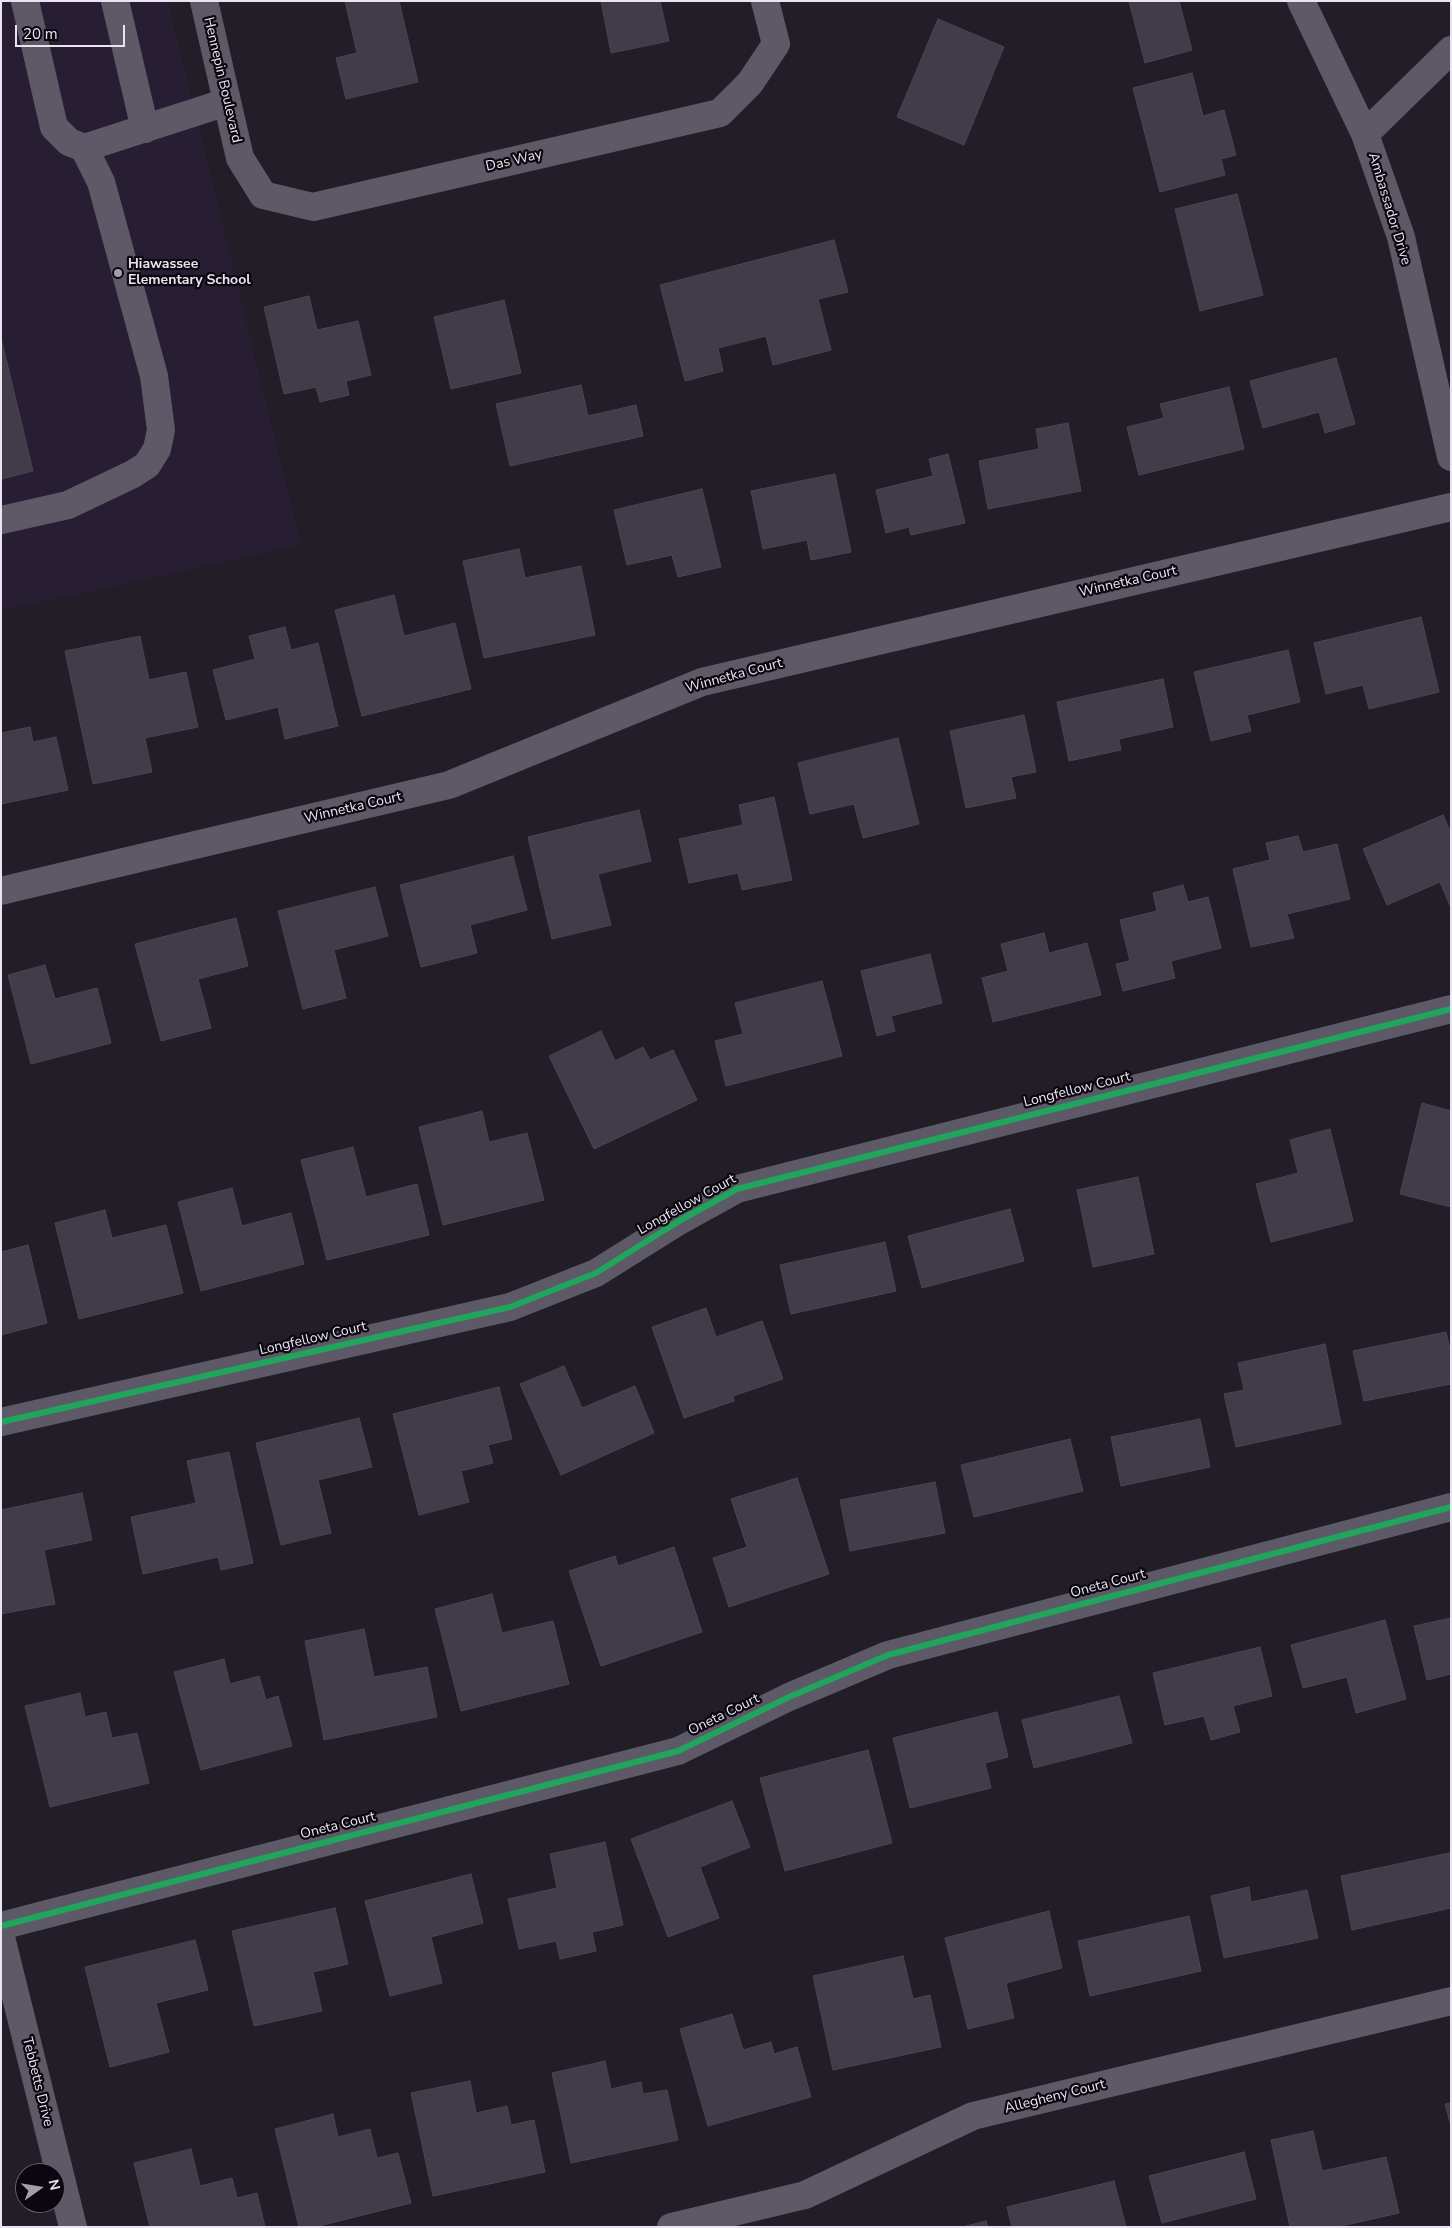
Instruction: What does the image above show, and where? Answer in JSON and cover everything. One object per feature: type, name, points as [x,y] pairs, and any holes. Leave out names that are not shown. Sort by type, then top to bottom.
[{"type":"street","points":[[25,1],[54,128],[69,142],[84,148],[227,102]]},
{"type":"street","points":[[115,1],[145,129]]},
{"type":"street","name":"Hennepin Boulevard","points":[[204,1],[240,158]]},
{"type":"street","name":"Das Way","points":[[240,158],[263,195],[313,207],[720,113],[750,83],[776,44],[765,1]]},
{"type":"street","name":"Ambassador Drive","points":[[1301,1],[1365,134],[1401,237],[1451,457]]},
{"type":"street","points":[[1365,134],[1451,50]]},
{"type":"street","points":[[1,520],[68,505],[108,487],[147,465],[157,449],[161,430],[154,376],[101,182],[84,148]]},
{"type":"street","name":"Winnetka Court","points":[[1,891],[449,785],[702,682],[1451,507]]},
{"type":"street","name":"Longfellow Court","points":[[1,1422],[510,1307],[596,1273],[679,1221],[737,1189],[1451,1009]]},
{"type":"street","name":"Oneta Court","points":[[1,1926],[678,1751],[789,1697],[888,1655],[1451,1507]]},
{"type":"street","name":"Tebbetts Drive","points":[[1,1937],[73,2227]]},
{"type":"street","name":"Allegheny Court","points":[[671,2227],[805,2195],[973,2116],[1451,2002]]},
{"type":"shaded area","name":"Hiawassee Elementary School","points":[[1,1],[168,1],[301,545],[1,611]]},
{"type":"building","points":[[345,1],[399,1],[418,82],[346,99],[336,58],[357,53]]},
{"type":"building","points":[[601,1],[660,1],[669,41],[611,53]]},
{"type":"building","points":[[1129,1],[1179,1],[1192,50],[1145,63]]},
{"type":"building","points":[[938,19],[1004,47],[964,145],[897,117]]},
{"type":"building","points":[[1192,73],[1203,116],[1224,110],[1236,155],[1221,159],[1225,175],[1160,192],[1133,88]]},
{"type":"building","points":[[1237,194],[1263,295],[1200,311],[1175,209]]},
{"type":"building","points":[[834,240],[848,292],[818,299],[831,350],[773,365],[766,336],[718,348],[723,371],[685,381],[660,285]]},
{"type":"building","points":[[309,296],[317,330],[358,321],[371,375],[346,381],[349,395],[320,402],[316,387],[284,394],[264,307]]},
{"type":"building","points":[[504,300],[521,373],[451,389],[434,317]]},
{"type":"building","points":[[1,338],[33,471],[1,479]]},
{"type":"building","points":[[1336,358],[1355,424],[1325,433],[1319,412],[1263,428],[1250,381]]},
{"type":"building","points":[[581,385],[588,416],[636,405],[643,436],[510,466],[496,404]]},
{"type":"building","points":[[1229,387],[1244,449],[1139,475],[1127,427],[1164,418],[1160,404]]},
{"type":"building","points":[[1068,423],[1081,491],[988,509],[979,461],[1039,449],[1036,429]]},
{"type":"building","points":[[948,454],[965,523],[911,535],[909,527],[886,533],[876,490],[933,476],[929,459]]},
{"type":"building","points":[[835,474],[851,552],[811,560],[807,540],[763,549],[751,491]]},
{"type":"building","points":[[702,489],[721,567],[678,577],[672,555],[627,565],[614,510]]},
{"type":"building","points":[[519,549],[525,578],[581,566],[595,635],[484,658],[463,561]]},
{"type":"building","points":[[394,595],[404,636],[455,623],[471,689],[362,716],[335,610]]},
{"type":"building","points":[[1421,617],[1439,692],[1369,709],[1363,685],[1326,694],[1314,643]]},
{"type":"building","points":[[285,627],[291,650],[318,643],[338,726],[285,739],[278,707],[226,720],[213,670],[255,659],[249,636]]},
{"type":"building","points":[[140,636],[149,680],[186,672],[198,727],[145,738],[152,772],[93,784],[65,651]]},
{"type":"building","points":[[1288,650],[1300,702],[1247,715],[1251,731],[1211,741],[1194,672]]},
{"type":"building","points":[[1163,679],[1173,727],[1119,739],[1121,750],[1069,761],[1057,702]]},
{"type":"building","points":[[1024,715],[1036,772],[1011,777],[1016,798],[966,808],[950,731]]},
{"type":"building","points":[[30,727],[33,742],[56,737],[68,790],[1,804],[1,733]]},
{"type":"building","points":[[898,738],[919,824],[863,838],[854,804],[810,814],[798,763]]},
{"type":"building","points":[[774,797],[792,880],[742,890],[738,873],[689,883],[679,839],[743,825],[739,805]]},
{"type":"building","points":[[639,810],[651,861],[598,874],[611,925],[552,939],[528,837]]},
{"type":"building","points":[[1443,815],[1451,833],[1451,908],[1440,882],[1387,905],[1363,849]]},
{"type":"building","points":[[1298,836],[1303,852],[1337,844],[1350,899],[1287,914],[1294,938],[1251,947],[1233,869],[1270,860],[1266,843]]},
{"type":"building","points":[[513,856],[527,910],[470,925],[477,953],[421,967],[400,885]]},
{"type":"building","points":[[1183,885],[1188,902],[1208,897],[1221,948],[1171,961],[1175,978],[1123,991],[1116,964],[1130,961],[1120,920],[1157,911],[1153,893]]},
{"type":"building","points":[[375,887],[388,936],[334,950],[346,998],[303,1009],[278,911]]},
{"type":"building","points":[[236,918],[248,966],[198,979],[211,1028],[161,1041],[135,944]]},
{"type":"building","points":[[1044,933],[1049,953],[1087,943],[1101,995],[993,1022],[982,978],[1008,971],[1001,944]]},
{"type":"building","points":[[930,954],[942,1003],[891,1016],[895,1031],[877,1036],[861,971]]},
{"type":"building","points":[[45,965],[55,999],[97,988],[111,1043],[31,1064],[8,975]]},
{"type":"building","points":[[822,981],[842,1056],[726,1086],[715,1041],[743,1034],[735,1003]]},
{"type":"building","points":[[601,1031],[615,1061],[643,1047],[650,1060],[673,1050],[697,1100],[594,1149],[549,1056]]},
{"type":"building","points":[[1422,1103],[1451,1111],[1451,1207],[1400,1194]]},
{"type":"building","points":[[482,1111],[489,1142],[527,1133],[544,1200],[443,1225],[419,1127]]},
{"type":"building","points":[[1330,1129],[1353,1221],[1271,1242],[1256,1184],[1298,1173],[1290,1140]]},
{"type":"building","points":[[353,1147],[366,1197],[417,1184],[429,1235],[327,1260],[301,1160]]},
{"type":"building","points":[[1138,1177],[1154,1254],[1093,1267],[1077,1190]]},
{"type":"building","points":[[232,1188],[242,1226],[291,1213],[304,1264],[201,1291],[178,1202]]},
{"type":"building","points":[[1010,1209],[1024,1261],[922,1288],[908,1236]]},
{"type":"building","points":[[105,1210],[112,1238],[166,1225],[183,1293],[79,1319],[55,1223]]},
{"type":"building","points":[[885,1242],[896,1291],[791,1314],[780,1265]]},
{"type":"building","points":[[28,1245],[47,1323],[1,1335],[1,1252]]},
{"type":"building","points":[[706,1308],[716,1337],[762,1321],[783,1379],[733,1396],[734,1401],[684,1418],[652,1327]]},
{"type":"building","points":[[1446,1332],[1451,1354],[1451,1384],[1364,1401],[1353,1351]]},
{"type":"building","points":[[1325,1344],[1341,1424],[1236,1447],[1224,1394],[1244,1390],[1238,1363]]},
{"type":"building","points":[[564,1366],[582,1408],[635,1386],[654,1433],[561,1475],[520,1384]]},
{"type":"building","points":[[499,1387],[512,1439],[488,1445],[493,1463],[461,1471],[469,1502],[419,1515],[393,1414]]},
{"type":"building","points":[[359,1418],[372,1467],[318,1480],[331,1533],[281,1545],[256,1443]]},
{"type":"building","points":[[1200,1419],[1210,1467],[1121,1486],[1111,1437]]},
{"type":"building","points":[[1070,1439],[1083,1491],[974,1517],[961,1465]]},
{"type":"building","points":[[229,1452],[253,1563],[221,1570],[218,1557],[143,1574],[131,1517],[196,1503],[187,1461]]},
{"type":"building","points":[[797,1478],[829,1574],[729,1607],[713,1558],[747,1547],[731,1499]]},
{"type":"building","points":[[935,1482],[945,1533],[850,1551],[840,1500]]},
{"type":"building","points":[[82,1493],[92,1540],[44,1550],[55,1604],[1,1614],[1,1510]]},
{"type":"building","points":[[674,1547],[702,1632],[601,1666],[569,1571],[615,1556],[618,1566]]},
{"type":"building","points":[[492,1594],[502,1633],[553,1621],[569,1684],[461,1711],[435,1609]]},
{"type":"building","points":[[1451,1618],[1451,1674],[1427,1680],[1414,1626]]},
{"type":"building","points":[[1385,1620],[1406,1699],[1356,1713],[1347,1677],[1303,1688],[1291,1645]]},
{"type":"building","points":[[364,1629],[374,1677],[427,1667],[437,1717],[324,1740],[305,1641]]},
{"type":"building","points":[[1260,1647],[1272,1696],[1233,1706],[1240,1732],[1211,1740],[1204,1716],[1165,1725],[1153,1673]]},
{"type":"building","points":[[224,1659],[230,1684],[259,1676],[266,1700],[278,1696],[292,1746],[201,1770],[174,1672]]},
{"type":"building","points":[[80,1693],[85,1717],[106,1712],[112,1738],[137,1733],[149,1783],[50,1807],[25,1706]]},
{"type":"building","points":[[1119,1696],[1132,1743],[1034,1768],[1022,1720]]},
{"type":"building","points":[[997,1712],[1008,1757],[985,1763],[991,1788],[910,1808],[893,1738]]},
{"type":"building","points":[[868,1750],[892,1843],[785,1871],[760,1778]]},
{"type":"building","points":[[732,1801],[750,1847],[700,1867],[719,1918],[668,1937],[631,1839]]},
{"type":"building","points":[[605,1842],[623,1925],[592,1932],[596,1951],[560,1959],[556,1941],[519,1949],[508,1899],[557,1888],[550,1854]]},
{"type":"building","points":[[1449,1853],[1451,1863],[1451,1908],[1352,1930],[1341,1876]]},
{"type":"building","points":[[471,1874],[483,1923],[431,1937],[442,1983],[390,1996],[365,1901]]},
{"type":"building","points":[[1249,1887],[1251,1902],[1307,1890],[1318,1938],[1224,1958],[1211,1896]]},
{"type":"building","points":[[335,1908],[348,1964],[313,1972],[322,2011],[254,2026],[232,1931]]},
{"type":"building","points":[[1049,1911],[1062,1968],[1006,1983],[1014,2018],[968,2029],[945,1938]]},
{"type":"building","points":[[1189,1916],[1201,1971],[1090,1996],[1078,1941]]},
{"type":"building","points":[[195,1940],[208,1990],[156,2003],[169,2052],[110,2067],[85,1967]]},
{"type":"building","points":[[903,1956],[913,1999],[930,1995],[941,2047],[833,2070],[813,1976]]},
{"type":"building","points":[[732,2014],[743,2050],[771,2042],[774,2054],[797,2047],[811,2097],[708,2126],[680,2029]]},
{"type":"building","points":[[605,2061],[611,2089],[641,2082],[643,2094],[667,2090],[678,2140],[571,2163],[552,2073]]},
{"type":"building","points":[[470,2081],[476,2113],[507,2106],[511,2125],[534,2120],[545,2172],[433,2196],[411,2093]]},
{"type":"building","points":[[1451,2103],[1451,2126],[1445,2104]]},
{"type":"building","points":[[333,2114],[338,2137],[370,2129],[377,2158],[398,2153],[411,2203],[315,2227],[299,2227],[275,2129]]},
{"type":"building","points":[[1313,2131],[1322,2171],[1386,2157],[1399,2213],[1337,2227],[1290,2227],[1271,2140]]},
{"type":"building","points":[[191,2149],[200,2186],[232,2178],[237,2198],[257,2193],[265,2227],[150,2227],[134,2163]]},
{"type":"building","points":[[1244,2152],[1256,2199],[1162,2223],[1149,2176]]},
{"type":"building","points":[[1114,2181],[1126,2227],[1012,2227],[1007,2207]]},
{"type":"building","points":[[986,2221],[988,2227],[962,2227]]},
{"type":"cycle path","points":[[1,1422],[510,1307],[596,1273],[679,1221],[737,1189],[1451,1009]]},
{"type":"cycle path","points":[[1,1926],[678,1751],[789,1697],[888,1655],[1451,1507]]},
{"type":"place","name":"Hiawassee Elementary School","points":[[118,273]]}]
